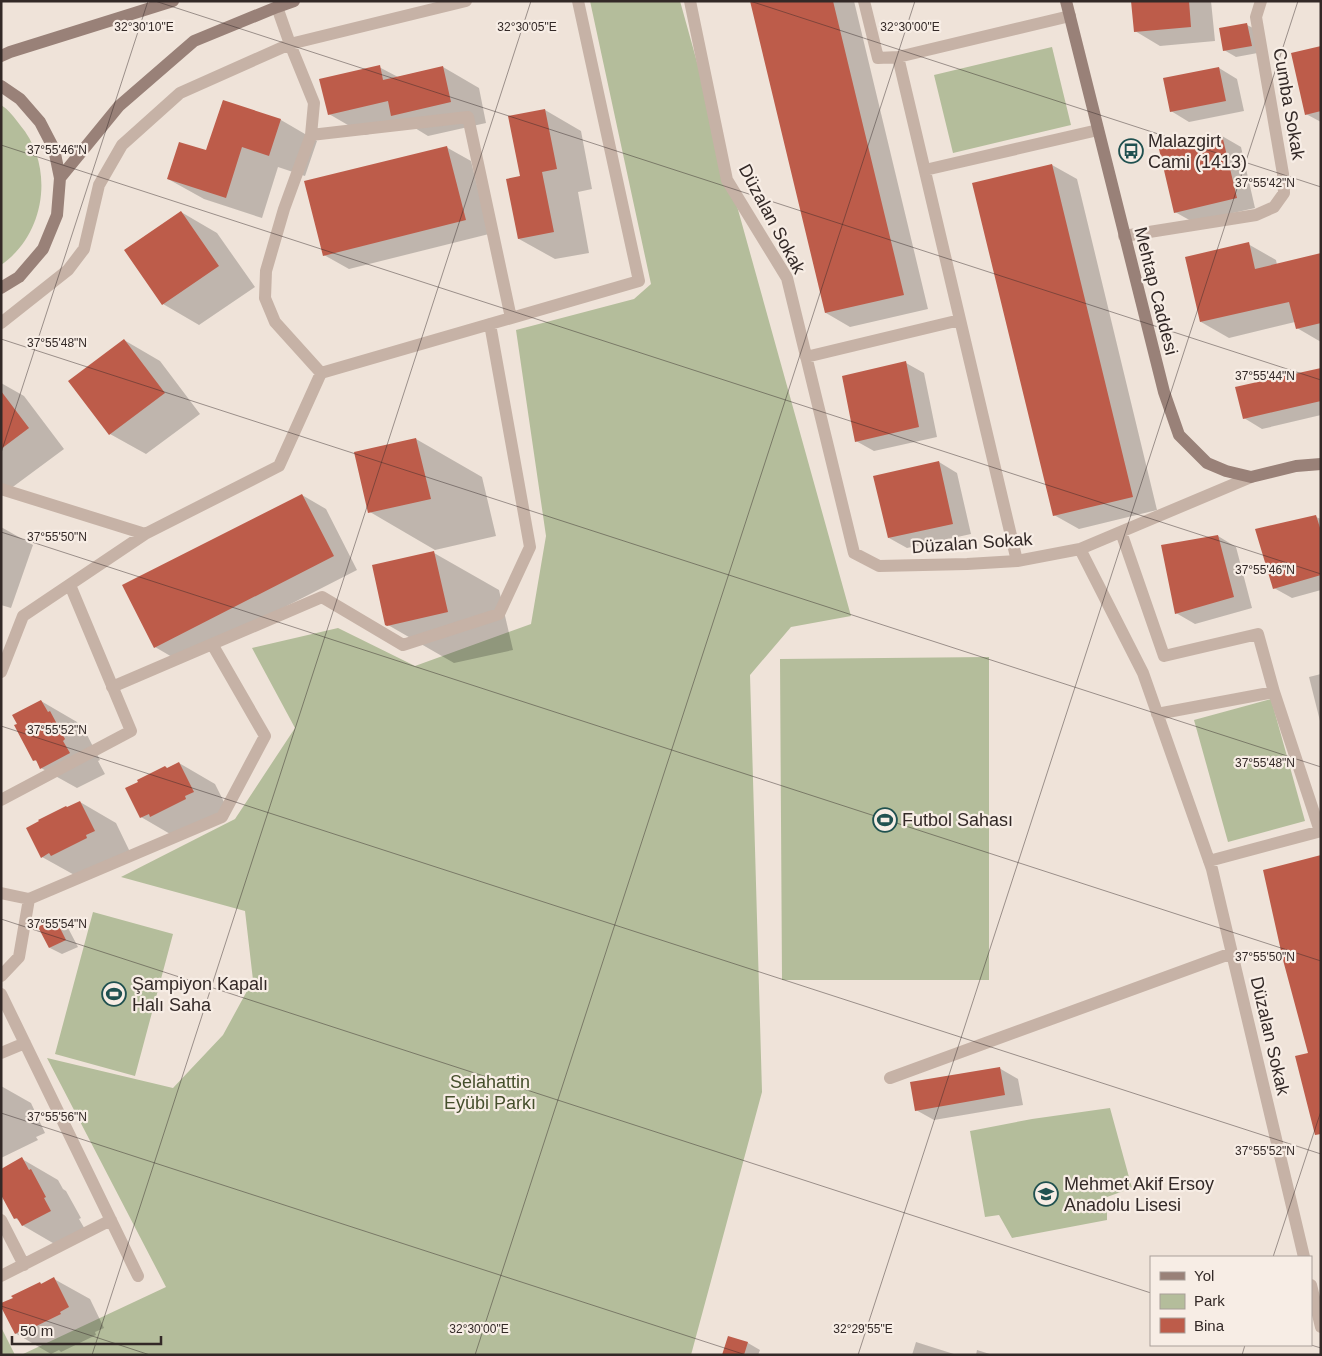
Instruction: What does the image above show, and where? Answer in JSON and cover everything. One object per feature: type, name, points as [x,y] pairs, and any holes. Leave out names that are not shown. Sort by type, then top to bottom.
[{"type":"main road","points":[[1,56],[173,1]]},
{"type":"main road","points":[[60,178],[119,106],[194,41],[294,1]]},
{"type":"main road","name":"Mehtap Caddesi","points":[[1066,1],[1164,392],[1178,435],[1207,464],[1251,477],[1296,466],[1321,464]]},
{"type":"main road","points":[[1,86],[20,99],[40,122],[54,149],[60,178],[57,215],[43,249],[19,277],[1,288]]},
{"type":"street","points":[[1,323],[68,270],[84,249],[99,185],[122,145],[180,93],[290,44],[466,1]]},
{"type":"street","points":[[320,373],[639,281],[578,1]]},
{"type":"street","name":"Düzalan Sokak","points":[[690,1],[727,180],[787,278],[854,553],[879,566],[1016,561],[1080,549],[1143,673],[1209,861],[1304,1256]]},
{"type":"street","points":[[864,1],[878,58],[898,58],[1070,16]]},
{"type":"street","name":"Cumba Sokak","points":[[1124,236],[1256,215],[1274,207],[1284,193],[1283,174],[1256,17],[1261,1]]},
{"type":"street","points":[[276,7],[314,103],[311,135],[284,209],[266,271],[266,298],[274,322],[320,373]]},
{"type":"street","points":[[898,58],[1016,561]]},
{"type":"street","points":[[311,135],[468,118],[511,318]]},
{"type":"street","points":[[925,170],[1098,130]]},
{"type":"street","points":[[806,358],[960,320]]},
{"type":"street","points":[[112,687],[322,597],[403,645],[499,614],[530,547],[490,324]]},
{"type":"street","points":[[1,672],[23,616],[145,534],[279,466],[320,373]]},
{"type":"street","points":[[1080,549],[1251,477]]},
{"type":"street","points":[[1,489],[145,534]]},
{"type":"street","points":[[1121,532],[1164,656],[1258,634],[1274,692],[1321,831],[1209,861]]},
{"type":"street","points":[[1,800],[131,732],[70,585]]},
{"type":"street","points":[[1,893],[29,899],[222,817],[265,736],[212,644]]},
{"type":"street","points":[[1157,714],[1274,692]]},
{"type":"street","points":[[1,976],[19,957],[29,899]]},
{"type":"street","points":[[890,1078],[1232,953]]},
{"type":"street","points":[[1,994],[138,1276]]},
{"type":"street","points":[[1,1053],[25,1043]]},
{"type":"street","points":[[1,1220],[24,1265]]},
{"type":"street","points":[[1,1276],[111,1220]]},
{"type":"street","points":[[1312,1289],[1321,1327]]},
{"type":"green space","name":"Selahattin Eyübi Parkı","points":[[590,1],[680,1],[851,616],[791,627],[750,675],[762,1092],[691,1355],[21,1355],[166,1287],[47,1058],[173,1088],[223,1035],[253,980],[245,911],[121,877],[235,819],[295,728],[252,648],[338,628],[415,666],[531,624],[546,536],[516,330],[634,299],[651,284]]},
{"type":"green space","points":[[1052,47],[1071,125],[953,153],[934,75]]},
{"type":"green space","points":[[1,105],[13,116],[31,142],[38,160],[41,179],[40,199],[36,218],[28,236],[16,252],[1,265]]},
{"type":"green space","name":"Futbol Sahası","points":[[989,657],[989,980],[782,980],[780,659]]},
{"type":"green space","points":[[1271,699],[1305,821],[1228,842],[1194,720]]},
{"type":"green space","name":"Şampiyon Kapalı Halı Saha","points":[[93,912],[173,934],[135,1076],[55,1054]]},
{"type":"green space","points":[[1110,1108],[1132,1188],[1107,1197],[1107,1220],[1012,1238],[999,1215],[985,1217],[970,1131],[1032,1119]]},
{"type":"green space","points":[[1,1327],[15,1355],[1,1355]]},
{"type":"building","points":[[750,1],[833,1],[904,295],[825,313]]},
{"type":"building","points":[[1131,1],[1189,1],[1191,27],[1134,32]]},
{"type":"building","points":[[1247,23],[1252,46],[1223,51],[1219,28]]},
{"type":"building","points":[[1321,46],[1321,111],[1305,115],[1291,53]]},
{"type":"building","points":[[380,65],[383,80],[443,66],[451,102],[391,116],[388,101],[328,115],[319,79]]},
{"type":"building","points":[[1219,67],[1226,101],[1170,112],[1163,78]]},
{"type":"building","points":[[223,100],[281,119],[269,156],[242,147],[226,198],[167,179],[179,142],[206,150]]},
{"type":"building","points":[[545,109],[557,169],[542,172],[554,232],[518,239],[506,179],[520,176],[508,116]]},
{"type":"building","points":[[1222,135],[1237,198],[1174,213],[1159,149]]},
{"type":"building","points":[[447,146],[466,220],[323,256],[304,181]]},
{"type":"building","points":[[1052,164],[1133,497],[1053,516],[972,183]]},
{"type":"building","points":[[181,211],[219,266],[162,305],[124,250]]},
{"type":"building","points":[[1249,242],[1255,269],[1321,253],[1321,323],[1296,329],[1289,302],[1200,322],[1185,257]]},
{"type":"building","points":[[124,339],[165,393],[109,435],[68,381]]},
{"type":"building","points":[[906,361],[919,427],[855,442],[842,376]]},
{"type":"building","points":[[1321,368],[1321,401],[1243,419],[1235,387]]},
{"type":"building","points":[[1,391],[29,428],[1,449]]},
{"type":"building","points":[[416,438],[431,499],[368,513],[354,452]]},
{"type":"building","points":[[939,461],[953,524],[888,538],[873,476]]},
{"type":"building","points":[[302,494],[334,556],[154,648],[122,585]]},
{"type":"building","points":[[1316,515],[1321,531],[1321,575],[1273,589],[1255,529]]},
{"type":"building","points":[[1218,535],[1234,597],[1175,614],[1161,545]]},
{"type":"building","points":[[434,551],[448,612],[385,625],[372,565]]},
{"type":"building","points":[[41,700],[48,712],[50,711],[65,739],[63,741],[70,753],[40,769],[36,760],[33,761],[14,725],[17,724],[12,715]]},
{"type":"building","points":[[179,762],[194,792],[185,796],[186,799],[150,817],[149,814],[140,818],[125,788],[165,766],[167,768]]},
{"type":"building","points":[[80,801],[95,831],[86,835],[87,838],[51,856],[49,853],[41,858],[26,828],[66,806]]},
{"type":"building","points":[[1321,855],[1321,1134],[1315,1135],[1295,1056],[1308,1053],[1283,960],[1263,870]]},
{"type":"building","points":[[55,918],[66,940],[49,948],[38,927]]},
{"type":"building","points":[[1000,1067],[1005,1095],[915,1111],[910,1082]]},
{"type":"building","points":[[22,1157],[29,1170],[31,1169],[46,1197],[44,1198],[51,1211],[22,1226],[17,1218],[14,1219],[1,1195],[1,1169]]},
{"type":"building","points":[[54,1277],[69,1307],[60,1312],[61,1314],[24,1332],[23,1330],[15,1334],[1,1307],[1,1303],[13,1298],[11,1296]]},
{"type":"building","points":[[728,1336],[748,1342],[744,1355],[722,1355]]},
{"type":"place","name":"Malazgirt Cami (1413)","points":[[1131,151]]},
{"type":"place","name":"Futbol Sahası","points":[[885,820]]},
{"type":"place","name":"Şampiyon Kapalı Halı Saha","points":[[114,994]]},
{"type":"place","name":"Mehmet Akif Ersoy Anadolu Lisesi","points":[[1046,1194]]}]
